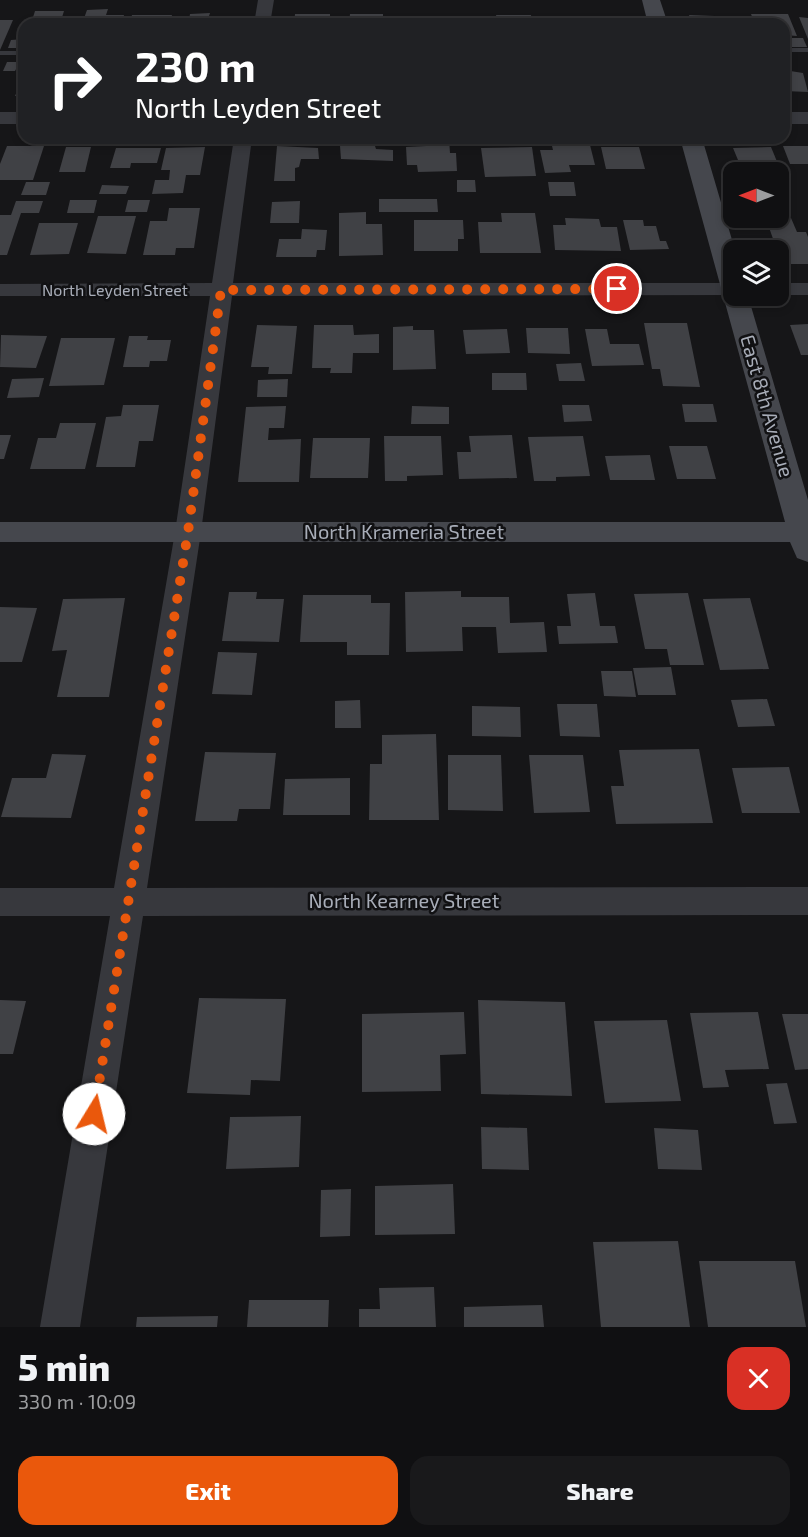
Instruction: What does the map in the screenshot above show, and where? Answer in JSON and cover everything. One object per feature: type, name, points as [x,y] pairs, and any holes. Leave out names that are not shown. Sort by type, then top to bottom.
[{"type":"street","points":[[263,18],[266,0]]},
{"type":"street","points":[[651,0],[656,18]]},
{"type":"street","points":[[0,118],[18,118]]},
{"type":"street","points":[[790,118],[808,118]]},
{"type":"street","points":[[60,1327],[188,532],[242,144]]},
{"type":"street","points":[[693,144],[723,250]]},
{"type":"street","name":"North Leyden Street","points":[[0,290],[723,289]]},
{"type":"street","points":[[789,289],[808,289]]},
{"type":"street","name":"East 8th Avenue","points":[[738,306],[806,538]]},
{"type":"street","name":"North Krameria Street","points":[[0,532],[806,538]]},
{"type":"street","name":"North Kearney Street","points":[[0,902],[808,901]]},
{"type":"lane","points":[[790,50],[808,50]]},
{"type":"lane","points":[[0,53],[18,53]]},
{"type":"building","points":[[108,9],[106,15],[124,15],[123,18],[84,18],[87,10]]},
{"type":"building","points":[[35,11],[64,11],[62,18],[33,18]]},
{"type":"building","points":[[210,13],[209,16],[227,16],[227,18],[189,18],[190,14]]},
{"type":"building","points":[[295,14],[330,14],[330,18],[295,18]]},
{"type":"building","points":[[350,14],[383,14],[383,18],[350,18]]},
{"type":"building","points":[[751,14],[788,14],[790,18],[753,18]]},
{"type":"building","points":[[132,15],[172,15],[171,18],[131,18]]},
{"type":"building","points":[[496,15],[531,15],[531,18],[497,18]]},
{"type":"building","points":[[689,15],[740,18],[690,18]]},
{"type":"building","points":[[540,16],[575,16],[575,18],[540,18]]},
{"type":"building","points":[[586,16],[619,16],[620,18],[586,18]]},
{"type":"building","points":[[799,17],[808,18],[808,39]]},
{"type":"building","points":[[790,19],[797,36],[790,35]]},
{"type":"building","points":[[0,20],[13,20],[0,50]]},
{"type":"building","points":[[790,38],[803,38],[807,47],[790,47]]},
{"type":"building","points":[[18,39],[18,48],[8,48],[11,40]]},
{"type":"building","points":[[7,62],[18,62],[15,71],[3,71]]},
{"type":"building","points":[[790,71],[803,73],[808,92],[790,91]]},
{"type":"building","points":[[426,144],[449,144],[450,153],[456,153],[457,171],[418,172],[417,165],[407,165],[406,147],[426,146]]},
{"type":"building","points":[[590,145],[595,165],[569,165],[571,172],[545,173],[540,150],[553,150],[552,146]]},
{"type":"building","points":[[7,146],[44,146],[33,180],[0,180],[0,164]]},
{"type":"building","points":[[277,146],[318,148],[319,159],[301,159],[299,167],[295,168],[295,181],[274,181]]},
{"type":"building","points":[[340,146],[375,146],[376,149],[393,150],[393,161],[341,159]]},
{"type":"building","points":[[783,146],[808,146],[808,164],[790,164]]},
{"type":"building","points":[[66,147],[91,147],[85,172],[59,172]]},
{"type":"building","points":[[205,147],[200,175],[186,175],[183,193],[152,194],[155,180],[169,180],[170,170],[161,170],[166,148]]},
{"type":"building","points":[[532,147],[536,176],[485,177],[481,148]]},
{"type":"building","points":[[601,147],[639,147],[645,169],[606,169]]},
{"type":"building","points":[[771,147],[777,162],[739,162],[733,148]]},
{"type":"building","points":[[116,148],[161,148],[157,163],[131,163],[130,168],[110,168]]},
{"type":"building","points":[[457,180],[475,180],[476,192],[457,192]]},
{"type":"building","points":[[26,182],[50,182],[46,195],[21,195]]},
{"type":"building","points":[[548,182],[574,182],[576,196],[550,196]]},
{"type":"building","points":[[102,185],[129,186],[126,194],[99,194]]},
{"type":"building","points":[[379,199],[437,199],[438,212],[379,212]]},
{"type":"building","points":[[70,200],[97,200],[94,213],[67,213]]},
{"type":"building","points":[[128,200],[150,200],[147,212],[125,212]]},
{"type":"building","points":[[16,201],[43,201],[39,213],[21,213],[7,255],[0,255],[0,215],[11,215]]},
{"type":"building","points":[[300,201],[299,223],[270,223],[272,202]]},
{"type":"building","points":[[169,208],[200,208],[194,248],[176,248],[175,255],[143,255],[150,221],[167,221]]},
{"type":"building","points":[[366,212],[366,224],[382,224],[383,255],[339,256],[339,213]]},
{"type":"building","points":[[501,213],[535,213],[541,253],[480,253],[478,222],[502,222]]},
{"type":"building","points":[[98,216],[136,216],[126,254],[87,253]]},
{"type":"building","points":[[565,218],[599,219],[601,227],[617,227],[621,251],[555,250],[553,225],[566,225]]},
{"type":"building","points":[[789,218],[797,232],[806,232],[808,264],[789,264],[789,240],[773,240],[769,228],[789,228]]},
{"type":"building","points":[[414,220],[463,220],[464,239],[458,239],[458,251],[414,251]]},
{"type":"building","points":[[623,220],[643,220],[644,226],[656,226],[660,241],[666,241],[669,249],[630,250]]},
{"type":"building","points":[[39,223],[78,223],[69,254],[30,255]]},
{"type":"building","points":[[302,229],[327,230],[325,250],[317,250],[316,257],[276,257],[279,239],[301,239]]},
{"type":"building","points":[[644,323],[687,323],[700,387],[663,386],[660,369],[652,369]]},
{"type":"building","points":[[808,324],[808,355],[801,355],[790,325]]},
{"type":"building","points":[[257,325],[297,326],[292,374],[268,374],[269,367],[251,367]]},
{"type":"building","points":[[314,325],[353,325],[354,335],[379,334],[379,353],[353,353],[352,373],[330,373],[331,368],[312,368]]},
{"type":"building","points":[[413,326],[413,330],[434,330],[436,369],[393,370],[393,327]]},
{"type":"building","points":[[526,328],[568,328],[570,354],[528,353]]},
{"type":"building","points":[[507,329],[510,353],[466,354],[463,330]]},
{"type":"building","points":[[585,329],[607,329],[610,344],[639,344],[644,365],[592,366]]},
{"type":"building","points":[[1,335],[47,336],[36,368],[0,367]]},
{"type":"building","points":[[129,336],[148,336],[147,340],[171,340],[167,361],[150,361],[149,367],[123,367]]},
{"type":"building","points":[[61,338],[115,338],[104,385],[49,386]]},
{"type":"building","points":[[581,363],[585,381],[559,381],[556,364]]},
{"type":"building","points":[[492,373],[526,373],[527,390],[492,390]]},
{"type":"building","points":[[44,378],[39,397],[7,398],[12,379]]},
{"type":"building","points":[[288,379],[287,397],[257,397],[258,380]]},
{"type":"building","points":[[682,404],[713,404],[717,422],[685,422]]},
{"type":"building","points":[[123,405],[159,405],[153,441],[139,441],[135,467],[96,467],[106,417],[121,416]]},
{"type":"building","points":[[562,405],[589,405],[592,421],[564,422]]},
{"type":"building","points":[[286,406],[284,428],[269,428],[268,440],[301,439],[299,482],[238,482],[246,407]]},
{"type":"building","points":[[412,406],[449,407],[449,424],[411,424]]},
{"type":"building","points":[[60,423],[96,423],[85,469],[30,469],[38,438],[56,438]]},
{"type":"building","points":[[0,435],[11,435],[4,459],[0,459]]},
{"type":"building","points":[[512,435],[517,478],[459,479],[457,452],[471,452],[469,436]]},
{"type":"building","points":[[384,436],[441,436],[443,475],[407,476],[407,481],[385,481]]},
{"type":"building","points":[[583,436],[590,476],[556,477],[556,481],[534,481],[528,437]]},
{"type":"building","points":[[313,438],[370,438],[368,478],[310,478]]},
{"type":"building","points":[[669,446],[707,446],[716,479],[677,479]]},
{"type":"building","points":[[650,455],[655,480],[610,480],[605,456]]},
{"type":"building","points":[[461,591],[461,597],[509,597],[510,623],[544,622],[547,652],[498,653],[496,627],[462,627],[463,651],[406,652],[405,592]]},
{"type":"building","points":[[229,592],[257,592],[256,599],[284,599],[279,642],[222,641]]},
{"type":"building","points":[[595,593],[600,626],[615,626],[618,643],[559,644],[557,626],[571,626],[567,594]]},
{"type":"building","points":[[688,593],[704,665],[670,665],[667,649],[645,649],[634,594]]},
{"type":"building","points":[[303,595],[371,595],[371,603],[390,603],[389,655],[347,655],[347,642],[300,642]]},
{"type":"building","points":[[125,598],[109,697],[57,697],[67,650],[52,651],[63,599]]},
{"type":"building","points":[[750,598],[769,669],[720,670],[703,599]]},
{"type":"building","points":[[0,607],[37,608],[22,662],[0,662]]},
{"type":"building","points":[[218,652],[257,653],[252,695],[212,694]]},
{"type":"building","points":[[671,667],[676,695],[638,695],[633,668]]},
{"type":"building","points":[[601,671],[632,671],[636,697],[604,696]]},
{"type":"building","points":[[767,699],[775,726],[738,727],[731,700]]},
{"type":"building","points":[[360,700],[361,728],[335,728],[335,701]]},
{"type":"building","points":[[557,704],[597,704],[600,737],[560,736]]},
{"type":"building","points":[[472,706],[520,707],[521,737],[472,736]]},
{"type":"building","points":[[436,734],[439,820],[369,820],[370,764],[382,764],[382,735]]},
{"type":"building","points":[[699,749],[713,823],[616,824],[611,786],[624,786],[619,750]]},
{"type":"building","points":[[205,752],[276,753],[270,809],[239,809],[237,821],[195,821]]},
{"type":"building","points":[[52,754],[86,755],[71,818],[1,817],[12,778],[46,778]]},
{"type":"building","points":[[448,755],[501,755],[503,811],[448,810]]},
{"type":"building","points":[[529,755],[583,755],[590,812],[534,813]]},
{"type":"building","points":[[789,767],[800,813],[742,813],[732,768]]},
{"type":"building","points":[[350,778],[350,815],[283,815],[285,779]]},
{"type":"building","points":[[199,998],[286,999],[280,1081],[251,1080],[250,1095],[187,1093]]},
{"type":"building","points":[[0,1000],[26,1001],[13,1054],[0,1054]]},
{"type":"building","points":[[478,1000],[565,1002],[572,1096],[481,1094]]},
{"type":"building","points":[[464,1012],[466,1054],[440,1055],[441,1091],[362,1092],[362,1014]]},
{"type":"building","points":[[758,1012],[769,1069],[725,1070],[729,1087],[703,1088],[690,1013]]},
{"type":"building","points":[[782,1014],[808,1014],[808,1069],[795,1070]]},
{"type":"building","points":[[667,1020],[681,1101],[605,1103],[594,1021]]},
{"type":"building","points":[[787,1083],[797,1123],[774,1124],[766,1084]]},
{"type":"building","points":[[301,1116],[299,1167],[226,1169],[230,1117]]},
{"type":"building","points":[[481,1127],[527,1128],[529,1170],[482,1169]]},
{"type":"building","points":[[654,1128],[698,1130],[702,1170],[658,1169]]},
{"type":"building","points":[[453,1184],[455,1234],[375,1235],[375,1186]]},
{"type":"building","points":[[351,1189],[350,1236],[320,1237],[321,1190]]},
{"type":"building","points":[[678,1241],[690,1327],[601,1327],[593,1242]]},
{"type":"building","points":[[699,1261],[795,1261],[806,1327],[708,1327]]},
{"type":"building","points":[[434,1287],[436,1327],[359,1327],[359,1309],[380,1309],[379,1288]]},
{"type":"building","points":[[249,1300],[329,1300],[328,1327],[247,1327]]},
{"type":"building","points":[[542,1305],[544,1327],[464,1327],[464,1307]]},
{"type":"building","points":[[218,1316],[217,1327],[136,1327],[137,1317]]},
{"type":"route","points":[[94,1114],[188,532],[221,290],[617,289]]}]
